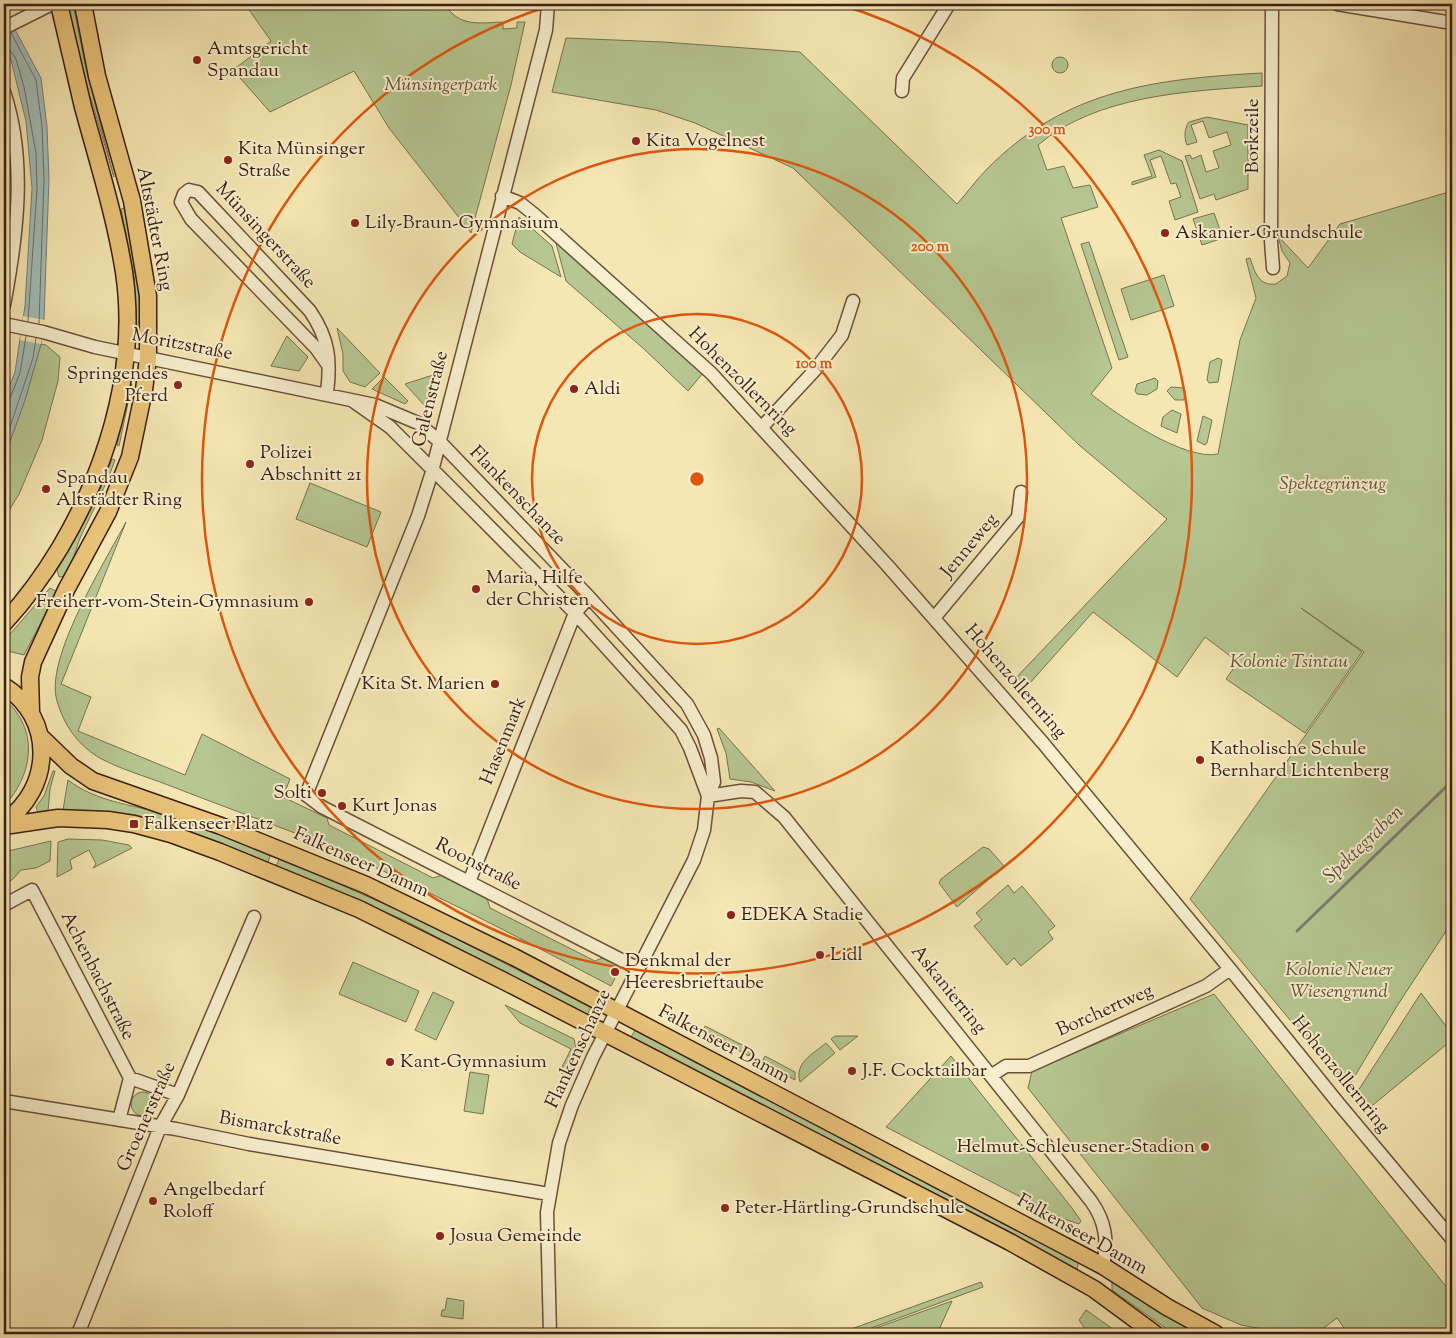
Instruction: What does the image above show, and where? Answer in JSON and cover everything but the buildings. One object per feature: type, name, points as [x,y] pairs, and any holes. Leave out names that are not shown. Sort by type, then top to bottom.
[{"type":"main road","name":"Altstädter Ring","points":[[4,623],[29,593],[68,533],[106,451],[121,386],[125,354],[127,310],[124,273],[109,198],[83,107],[59,4]]},
{"type":"main road","name":"Altstädter Ring","points":[[31,712],[30,677],[33,662],[66,590],[108,512],[130,457],[144,390],[148,358],[148,296],[139,237],[132,201],[97,76],[83,4]]},
{"type":"main road","points":[[4,686],[31,712],[42,738],[41,768],[34,789],[25,803],[4,822]]},
{"type":"main road","name":"Falkenseer Damm","points":[[42,738],[71,766],[93,781],[221,826],[366,885],[514,957],[1103,1266],[1167,1307],[1216,1334]]},
{"type":"main road","points":[[4,826],[48,819],[83,819],[134,824],[171,834],[268,871],[358,909],[1010,1242],[1094,1289],[1155,1334]]},
{"type":"main road","points":[[1094,1289],[1103,1266]]},
{"type":"street","points":[[8,25],[52,4]]},
{"type":"street","name":"Galenstraße","points":[[306,790],[418,516],[432,471],[546,30],[548,4]]},
{"type":"street","points":[[902,91],[903,78],[949,4]]},
{"type":"street","name":"Borkzeile","points":[[1272,4],[1271,248],[1273,268]]},
{"type":"street","points":[[1337,4],[1452,23]]},
{"type":"street","points":[[4,92],[15,136],[16,219],[14,251],[4,305]]},
{"type":"street","name":"Münsingerstraße","points":[[327,393],[328,365],[326,340],[321,326],[310,311],[198,192],[189,190],[184,194],[181,202],[191,219],[316,348],[328,365]]},
{"type":"street","name":"Hohenzollernring","points":[[502,196],[520,203],[535,215],[711,372],[762,426],[1043,743],[1230,968],[1339,1104],[1452,1238]]},
{"type":"street","points":[[762,426],[815,370],[842,335],[853,301]]},
{"type":"street","name":"Moritzstraße","points":[[4,324],[43,332],[78,344],[327,393],[375,405],[418,423],[440,442]]},
{"type":"street","name":"Moritzstraße","points":[[354,401],[390,427],[432,471]]},
{"type":"street","name":"Flankenschanze","points":[[440,442],[678,692],[696,717],[711,758],[714,782],[708,796],[704,830],[694,860],[605,1034],[572,1104],[559,1143],[549,1194],[547,1226],[550,1334]]},
{"type":"street","name":"Flankenschanze","points":[[432,471],[575,613],[681,730],[690,748],[708,796]]},
{"type":"street","name":"Jenneweg","points":[[934,618],[1018,517],[1021,492]]},
{"type":"street","points":[[575,613],[589,597]]},
{"type":"street","name":"Hasenmark","points":[[468,882],[575,613]]},
{"type":"street","points":[[681,730],[696,717]]},
{"type":"street","name":"Roonstraße","points":[[306,790],[306,795],[322,807],[639,969]]},
{"type":"street","name":"Askanierring","points":[[708,796],[741,791],[755,792],[784,817],[992,1074],[1100,1213],[1106,1231],[1107,1247],[1103,1266]]},
{"type":"street","name":"Achenbachstraße","points":[[4,905],[32,890],[130,1078]]},
{"type":"street","name":"Groenerstraße","points":[[78,1334],[160,1127],[178,1095],[254,917]]},
{"type":"street","name":"Borchertweg","points":[[992,1074],[1006,1066],[1029,1066],[1038,1062],[1206,986],[1230,968]]},
{"type":"street","points":[[119,1120],[130,1078],[178,1095]]},
{"type":"street","name":"Bismarckstraße","points":[[4,1101],[549,1194]]},
{"type":"green space","points":[[66,4],[73,4],[86,69],[114,177],[92,102],[81,74]]},
{"type":"green space","name":"Münsingerpark","points":[[245,4],[445,4],[456,17],[470,22],[503,22],[503,29],[517,28],[517,22],[525,22],[511,85],[471,233],[389,128],[354,71],[270,112],[233,70],[271,41]]},
{"type":"green space","name":"Spektegrünzug","points":[[566,38],[663,42],[800,52],[957,204],[987,169],[1017,142],[1048,121],[1081,105],[1114,93],[1149,85],[1185,79],[1262,73],[1262,86],[1205,90],[1145,99],[1088,115],[1062,128],[1038,145],[1047,170],[1064,166],[1073,188],[1090,185],[1098,207],[1061,218],[1112,368],[1091,394],[1134,424],[1170,444],[1188,451],[1204,454],[1218,454],[1240,340],[1256,298],[1246,259],[1250,258],[1261,280],[1265,283],[1276,284],[1287,276],[1290,263],[1282,251],[1278,236],[1308,268],[1340,224],[1452,191],[1452,922],[1397,1006],[1347,1089],[1190,899],[1364,652],[1301,608],[1362,652],[1305,733],[1226,679],[1238,662],[1205,637],[1177,677],[1093,612],[1022,692],[1012,682],[1167,519],[1079,445],[793,168],[695,123],[656,110],[552,92]]},
{"type":"green space","points":[[1057,57],[1063,57],[1068,62],[1066,71],[1057,73],[1052,68],[1052,62]]},
{"type":"green space","points":[[1207,117],[1248,125],[1248,189],[1216,200],[1214,194],[1200,199],[1185,156],[1190,155],[1192,159],[1201,155],[1206,172],[1219,168],[1213,151],[1231,145],[1227,132],[1209,138],[1203,121],[1191,125],[1197,142],[1187,145],[1185,139],[1185,131],[1189,122]]},
{"type":"green space","points":[[1159,150],[1182,161],[1198,212],[1175,220],[1169,201],[1181,197],[1176,183],[1171,184],[1161,156],[1150,160],[1156,177],[1132,185],[1132,182],[1152,176],[1144,155]]},
{"type":"green space","points":[[125,208],[138,276],[141,331],[137,330],[134,277],[121,209]]},
{"type":"green space","points":[[1214,213],[1223,238],[1202,245],[1193,219]]},
{"type":"green space","points":[[519,217],[552,246],[561,277],[520,252],[512,244]]},
{"type":"green space","points":[[1089,242],[1128,357],[1119,360],[1081,244]]},
{"type":"green space","points":[[556,243],[701,370],[703,373],[688,391],[644,349],[566,281]]},
{"type":"green space","points":[[1164,275],[1174,306],[1131,320],[1121,289]]},
{"type":"green space","points":[[337,328],[380,373],[365,387],[350,382],[343,371],[343,354]]},
{"type":"green space","points":[[287,336],[308,357],[299,371],[271,366]]},
{"type":"green space","points":[[41,344],[46,345],[60,357],[58,381],[42,440],[19,494],[4,519],[4,458],[25,400]]},
{"type":"green space","points":[[1218,358],[1222,360],[1218,382],[1209,383],[1207,380],[1210,362]]},
{"type":"green space","points":[[433,375],[426,404],[424,405],[405,384]]},
{"type":"green space","points":[[384,377],[408,401],[405,404],[372,389]]},
{"type":"green space","points":[[1155,378],[1158,381],[1157,389],[1147,395],[1137,394],[1135,391],[1137,384]]},
{"type":"green space","points":[[130,384],[132,384],[119,446],[117,445]]},
{"type":"green space","points":[[1171,387],[1184,388],[1184,400],[1175,400],[1167,391]]},
{"type":"green space","points":[[1172,410],[1181,414],[1177,433],[1161,426],[1163,417]]},
{"type":"green space","points":[[1203,416],[1212,420],[1205,445],[1197,441]]},
{"type":"green space","points":[[112,459],[115,460],[81,536],[70,567],[65,576],[59,577],[57,570],[88,516]]},
{"type":"green space","points":[[310,483],[381,512],[367,547],[296,519]]},
{"type":"green space","points":[[126,522],[61,684],[91,697],[78,731],[185,775],[202,734],[290,779],[283,797],[327,818],[329,825],[433,878],[446,874],[486,895],[490,908],[595,961],[607,956],[622,964],[611,986],[385,872],[308,838],[115,765],[90,752],[72,733],[63,718],[57,701],[55,683],[59,661],[79,611]]},
{"type":"green space","points":[[50,588],[57,592],[24,655],[4,650],[4,641]]},
{"type":"green space","points":[[4,699],[16,711],[23,724],[28,752],[21,780],[14,794],[4,806]]},
{"type":"green space","points":[[719,728],[775,791],[751,782],[730,779],[726,753],[717,729]]},
{"type":"green space","points":[[53,771],[55,771],[50,789],[48,811],[38,813],[36,807],[44,796]]},
{"type":"green space","points":[[68,780],[102,798],[177,818],[271,854],[268,862],[193,834],[142,820],[90,811],[63,810]]},
{"type":"green space","points":[[68,839],[102,840],[129,845],[132,848],[93,868],[96,864],[89,850],[70,860],[72,869],[57,877],[58,842]]},
{"type":"green space","points":[[51,841],[50,861],[36,868],[21,870],[12,880],[4,884],[4,852]]},
{"type":"green space","points":[[983,847],[989,849],[1004,866],[957,907],[939,883],[941,879]]},
{"type":"green space","points":[[280,858],[407,914],[591,1007],[587,1015],[404,920],[276,866]]},
{"type":"green space","points":[[1008,885],[1014,893],[1022,886],[1055,926],[1048,932],[1053,939],[1021,966],[1014,958],[1007,965],[974,926],[982,920],[976,913]]},
{"type":"green space","points":[[353,962],[419,991],[406,1022],[339,994]]},
{"type":"green space","points":[[433,992],[454,1002],[436,1040],[415,1030]]},
{"type":"green space","points":[[1421,993],[1452,1034],[1452,1040],[1368,1109],[1356,1094]]},
{"type":"green space","name":"Helmut-Schleusener-Stadion","points":[[1214,994],[1452,1294],[1452,1334],[1347,1332],[1337,1318],[1317,1333],[1283,1333],[1241,1325],[1202,1308],[1028,1088],[1032,1071]]},
{"type":"green space","points":[[505,1005],[574,1039],[577,1052],[566,1074],[561,1073],[561,1069],[571,1049],[520,1023]]},
{"type":"green space","points":[[705,1026],[752,1050],[749,1056],[702,1031]]},
{"type":"green space","points":[[635,1030],[1079,1260],[1077,1269],[631,1037]]},
{"type":"green space","points":[[835,1036],[858,1036],[840,1050],[831,1039]]},
{"type":"green space","points":[[826,1043],[835,1053],[800,1082],[799,1075],[802,1064],[810,1055]]},
{"type":"green space","points":[[765,1056],[795,1072],[795,1080],[762,1062]]},
{"type":"green space","points":[[951,1056],[1072,1208],[1081,1221],[1079,1224],[1061,1218],[886,1127]]},
{"type":"green space","points":[[470,1072],[489,1075],[483,1114],[464,1111]]},
{"type":"green space","points":[[143,1092],[152,1095],[155,1104],[152,1113],[143,1116],[134,1113],[131,1104],[134,1095]]},
{"type":"green space","points":[[1114,1281],[1196,1334],[1174,1334],[1112,1290],[1112,1282]]},
{"type":"green space","points":[[981,1282],[983,1287],[855,1334],[844,1334],[843,1332]]},
{"type":"green space","points":[[447,1298],[464,1301],[463,1319],[441,1316],[442,1310],[445,1310]]},
{"type":"green space","points":[[952,1301],[937,1334],[859,1334]]},
{"type":"green space","points":[[1086,1310],[1120,1334],[1082,1334],[1085,1329],[1079,1320]]},
{"type":"water","points":[[4,9],[41,78],[47,127],[49,179],[44,319],[41,344],[25,400],[4,458],[4,400],[15,372],[25,306],[32,188],[26,121],[11,60],[4,50]]},
{"type":"pier","points":[[23,316],[45,320],[41,344],[20,340]]},
{"type":"waterway","name":"Spektegraben","points":[[1297,931],[1452,781]]},
{"type":"place","name":"Amtsgericht Spandau","points":[[197,60]]},
{"type":"place","name":"Kita Vogelnest","points":[[636,141]]},
{"type":"place","name":"Kita Münsinger Straße","points":[[228,160]]},
{"type":"place","name":"Lily-Braun-Gymnasium","points":[[355,223]]},
{"type":"place","name":"Askanier-Grundschule","points":[[1165,233]]},
{"type":"place","name":"Springendes Pferd","points":[[178,385]]},
{"type":"place","name":"Aldi","points":[[574,389]]},
{"type":"place","name":"Polizei Abschnitt 21","points":[[250,464]]},
{"type":"place","name":"Spandau Altstädter Ring","points":[[46,489]]},
{"type":"place","name":"Maria, Hilfe der Christen","points":[[476,589]]},
{"type":"place","name":"Freiherr-vom-Stein-Gymnasium","points":[[309,602]]},
{"type":"place","name":"Kita St. Marien","points":[[495,684]]},
{"type":"place","name":"Katholische Schule Bernhard Lichtenberg","points":[[1200,760]]},
{"type":"place","name":"Solti","points":[[322,793]]},
{"type":"place","name":"Kurt Jonas","points":[[342,806]]},
{"type":"place","name":"Falkenseer Platz","points":[[134,824]]},
{"type":"place","name":"EDEKA Stadie","points":[[731,915]]},
{"type":"place","name":"Lidl","points":[[820,955]]},
{"type":"place","name":"Denkmal der Heeresbrieftaube","points":[[615,972]]},
{"type":"place","name":"Kant-Gymnasium","points":[[390,1062]]},
{"type":"place","name":"J.F. Cocktailbar","points":[[852,1071]]},
{"type":"place","name":"Helmut-Schleusener-Stadion","points":[[1205,1147]]},
{"type":"place","name":"Angelbedarf Roloff","points":[[153,1201]]},
{"type":"place","name":"Peter-Härtling-Grundschule","points":[[725,1208]]},
{"type":"place","name":"Josua Gemeinde","points":[[440,1236]]},
{"type":"park label","name":"Kolonie Tsintau","points":[[1289,662]]},
{"type":"park label","name":"Kolonie Neuer Wiesengrund","points":[[1339,981]]}]
